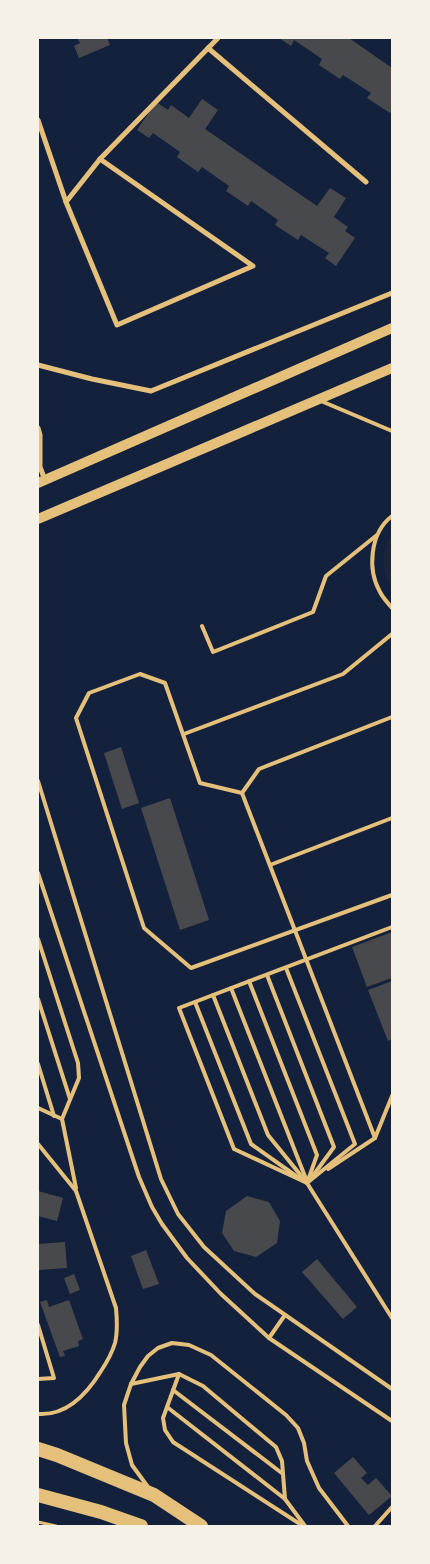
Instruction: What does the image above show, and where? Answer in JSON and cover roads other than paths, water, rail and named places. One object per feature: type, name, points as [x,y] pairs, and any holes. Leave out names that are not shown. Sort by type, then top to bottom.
[{"type":"highway","points":[[38,1449],[154,1495],[201,1526]]},
{"type":"highway","points":[[38,1495],[101,1512],[141,1526]]},
{"type":"main road","points":[[41,481],[392,328]]},
{"type":"main road","points":[[38,519],[392,368]]},
{"type":"street","points":[[66,202],[100,159],[218,38]]},
{"type":"street","points":[[208,48],[366,182]]},
{"type":"street","points":[[38,120],[66,202],[117,325],[253,266],[100,159]]},
{"type":"street","points":[[38,365],[92,379],[151,391],[392,293]]},
{"type":"street","points":[[38,428],[40,435],[39,466],[41,481]]},
{"type":"lane","points":[[316,400],[392,431]]},
{"type":"lane","points":[[202,626],[213,652],[313,612],[326,576],[377,536],[392,516]]},
{"type":"lane","points":[[377,536],[372,555],[373,575],[380,594],[392,608]]},
{"type":"lane","points":[[184,734],[343,674],[392,634]]},
{"type":"lane","points":[[242,793],[200,783],[165,683],[140,674],[89,693],[76,718],[144,928],[191,968],[392,895]]},
{"type":"lane","points":[[242,793],[259,769],[392,717]]},
{"type":"lane","points":[[38,781],[162,1179],[178,1214],[204,1247],[255,1294],[392,1389]]},
{"type":"lane","points":[[242,793],[375,1138]]},
{"type":"lane","points":[[270,865],[392,818]]},
{"type":"lane","points":[[38,873],[139,1177],[152,1207],[162,1224],[187,1258],[269,1338],[392,1421]]},
{"type":"lane","points":[[307,1183],[234,1149],[179,1008],[392,927]]},
{"type":"lane","points":[[38,939],[78,1063],[79,1078],[62,1119],[76,1191],[116,1308],[116,1333],[110,1355],[96,1379],[81,1398],[64,1409],[38,1414]]},
{"type":"lane","points":[[286,968],[355,1144],[307,1183]]},
{"type":"lane","points":[[267,974],[334,1147],[307,1183]]},
{"type":"lane","points":[[249,981],[317,1155],[307,1183]]},
{"type":"lane","points":[[231,988],[307,1183]]},
{"type":"lane","points":[[213,995],[268,1135],[307,1183],[392,1318]]},
{"type":"lane","points":[[38,999],[70,1099]]},
{"type":"lane","points":[[195,1002],[251,1144],[307,1183]]},
{"type":"lane","points":[[38,1064],[54,1116]]},
{"type":"lane","points":[[307,1183],[375,1138],[392,1096]]},
{"type":"lane","points":[[38,1108],[62,1119]]},
{"type":"lane","points":[[38,1144],[76,1191]]},
{"type":"lane","points":[[269,1338],[285,1315]]},
{"type":"lane","points":[[38,1325],[54,1378],[38,1380]]},
{"type":"lane","points":[[154,1495],[132,1465],[126,1444],[124,1405],[131,1384],[148,1356],[158,1348],[172,1343],[189,1345],[211,1355],[286,1415],[298,1428],[304,1443],[307,1460],[319,1488],[348,1526]]},
{"type":"lane","points":[[131,1384],[179,1374],[202,1386],[276,1447],[282,1461],[285,1499]]},
{"type":"lane","points":[[179,1374],[163,1418],[165,1430],[173,1442],[305,1526]]},
{"type":"lane","points":[[173,1390],[283,1474]]},
{"type":"lane","points":[[167,1408],[285,1499],[305,1526]]},
{"type":"lane","points":[[375,1526],[392,1507]]}]
